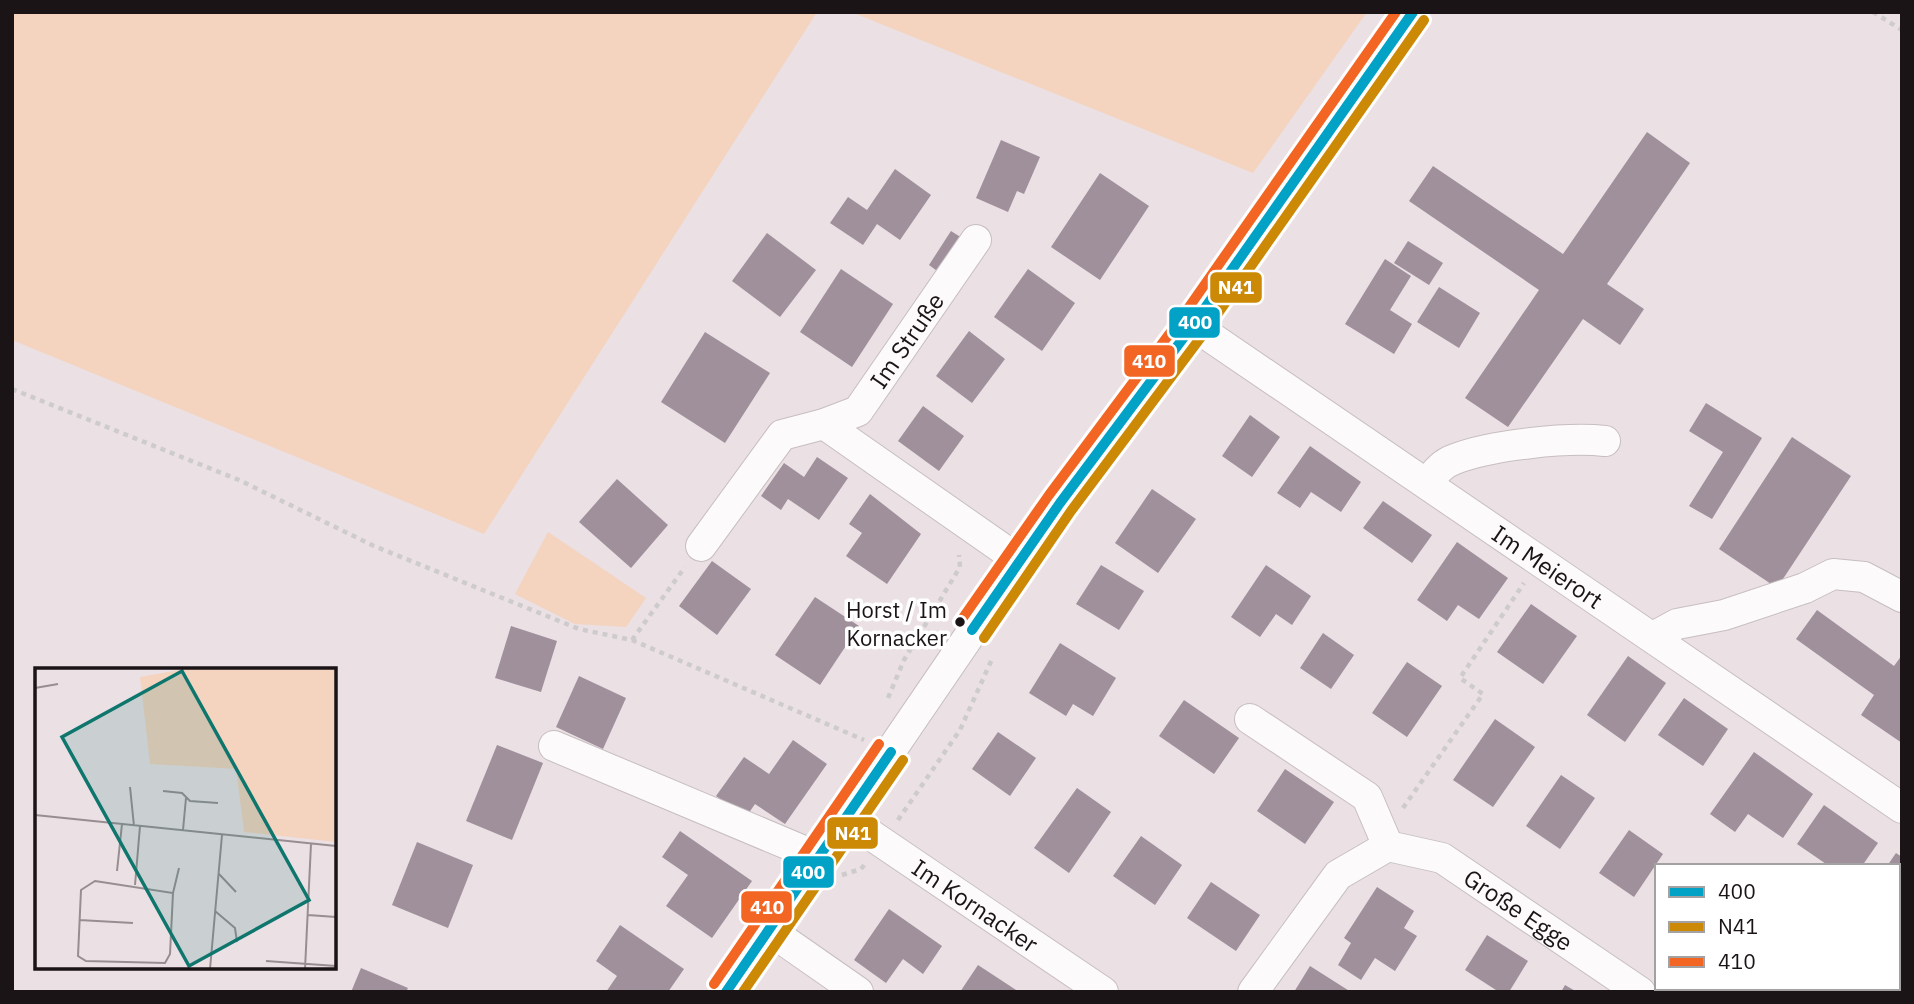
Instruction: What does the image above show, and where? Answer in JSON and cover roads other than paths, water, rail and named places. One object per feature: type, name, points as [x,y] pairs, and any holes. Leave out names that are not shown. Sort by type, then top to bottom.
[{"type":"street","points":[[726,992],[1020,561],[1193,325],[1413,12]]},
{"type":"street","name":"Im Struße","points":[[701,546],[782,435],[824,425],[858,411],[976,240]]},
{"type":"street","name":"Im Meierort","points":[[1193,325],[1902,808]]},
{"type":"street","points":[[824,425],[1020,561]]},
{"type":"street","points":[[1428,484],[1434,473],[1455,459],[1554,441],[1605,441]]},
{"type":"street","points":[[1653,637],[1677,624],[1724,615],[1805,588],[1833,574],[1864,577],[1902,597]]},
{"type":"street","points":[[1250,719],[1367,797],[1388,846],[1338,875],[1253,992]]},
{"type":"street","points":[[554,746],[799,849],[817,860]]},
{"type":"street","name":"Im Kornacker","points":[[846,818],[1102,992]]},
{"type":"street","name":"Große Egge","points":[[1388,846],[1441,858],[1640,992]]},
{"type":"street","points":[[769,930],[858,992]]},
{"type":"place","name":"Horst / Im Kornacker","points":[[960,622]]}]
